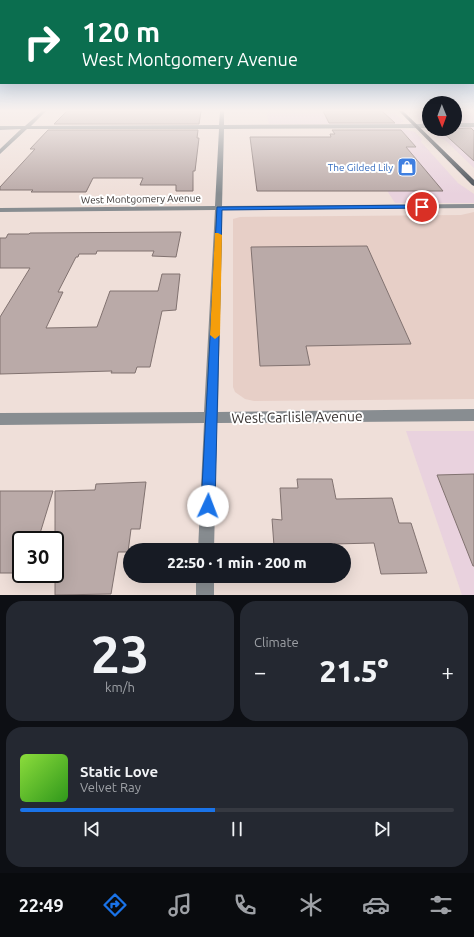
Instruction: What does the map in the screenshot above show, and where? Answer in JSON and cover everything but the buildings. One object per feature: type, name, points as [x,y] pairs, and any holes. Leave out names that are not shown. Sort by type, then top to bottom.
[{"type":"main road","points":[[429,139],[474,184]]},
{"type":"street","points":[[0,152],[14,139]]},
{"type":"street","points":[[206,543],[212,418],[221,139]]},
{"type":"street","name":"West Montgomery Avenue","points":[[0,210],[474,206]]},
{"type":"street","name":"West Carlisle Avenue","points":[[0,419],[474,415]]},
{"type":"street","points":[[204,595],[205,583]]},
{"type":"shaded area","points":[[354,139],[422,139],[421,142],[458,183],[474,194],[474,203],[395,203]]},
{"type":"shaded area","points":[[443,139],[474,139],[474,168],[445,140]]},
{"type":"shaded area","points":[[474,212],[474,399],[254,401],[245,399],[235,392],[233,387],[233,219],[240,217],[461,215]]},
{"type":"shaded area","points":[[406,431],[474,431],[474,595],[462,595]]},
{"type":"slow traffic","points":[[215,335],[218,235]]},
{"type":"place","name":"The Gilded Lily","points":[[407,167]]},
{"type":"route","points":[[208,506],[219,208],[422,207]]}]
